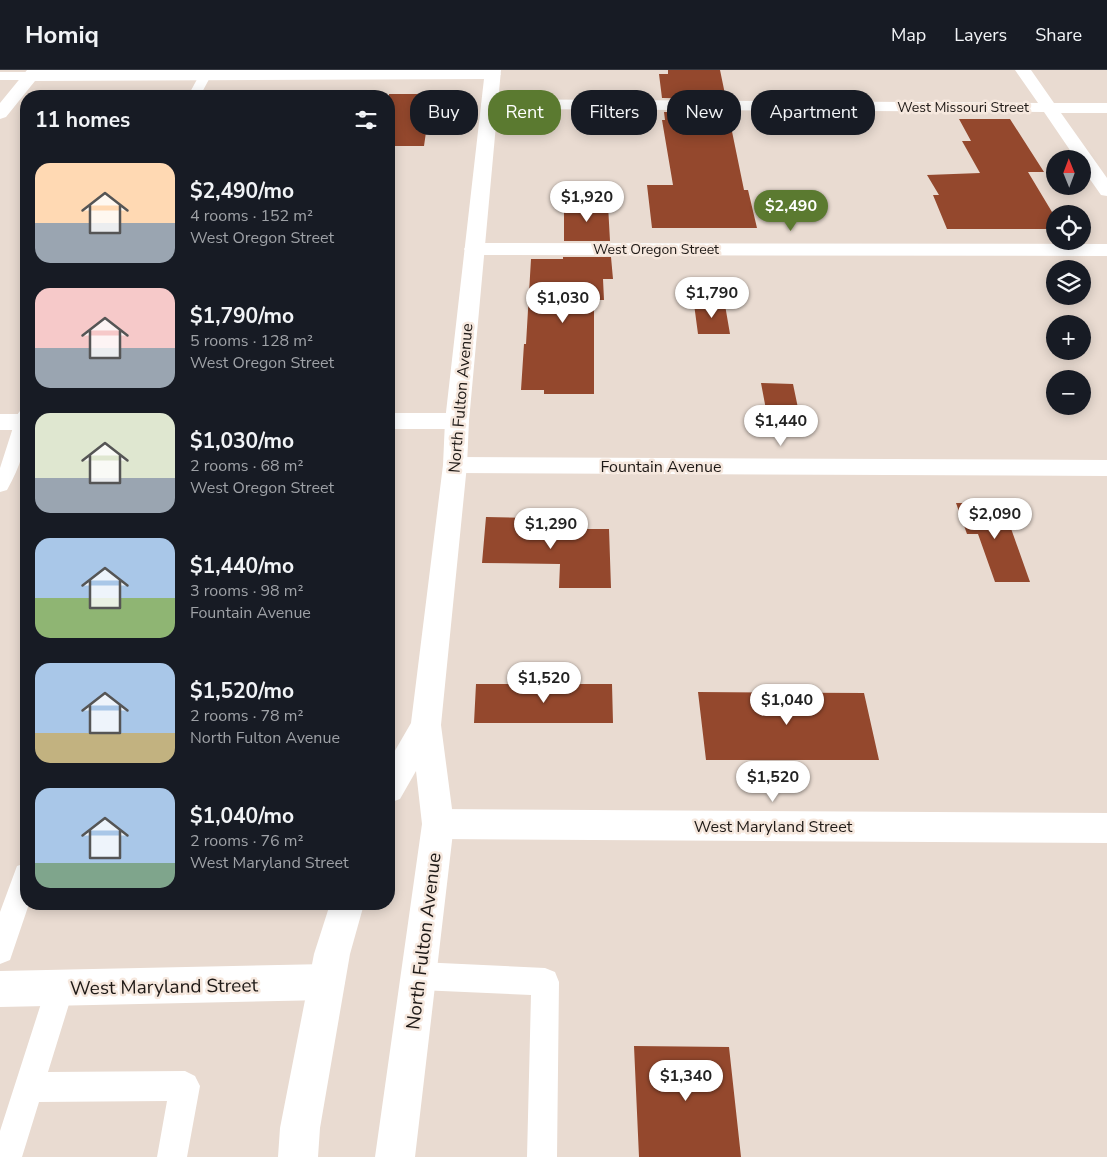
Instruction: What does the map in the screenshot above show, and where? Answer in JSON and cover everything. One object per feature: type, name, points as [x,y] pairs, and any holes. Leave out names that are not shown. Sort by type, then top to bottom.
[{"type":"street","points":[[1023,70],[1107,191]]},
{"type":"street","points":[[0,114],[32,73],[493,72]]},
{"type":"street","name":"North Fulton Avenue","points":[[491,90],[493,72]]},
{"type":"street","name":"West Missouri Street","points":[[561,104],[1107,108]]},
{"type":"street","name":"North Fulton Avenue","points":[[395,1157],[438,824],[426,725],[455,465],[457,421],[488,114]]},
{"type":"street","name":"West Oregon Street","points":[[474,249],[1107,250]]},
{"type":"street","points":[[395,421],[457,421]]},
{"type":"street","name":"Fountain Avenue","points":[[455,465],[1107,468]]},
{"type":"street","name":"North Fulton Avenue","points":[[395,779],[426,725]]},
{"type":"street","name":"West Maryland Street","points":[[438,824],[1107,828]]},
{"type":"street","points":[[298,1157],[300,1128],[332,954],[345,910]]},
{"type":"street","name":"West Maryland Street","points":[[0,989],[327,982]]},
{"type":"lane","points":[[197,90],[206,72]]},
{"type":"lane","points":[[0,76],[32,73]]},
{"type":"lane","points":[[0,485],[10,467],[19,420]]},
{"type":"lane","points":[[0,950],[20,892]]},
{"type":"lane","points":[[419,976],[545,982],[542,1157]]},
{"type":"lane","points":[[7,1157],[60,988]]},
{"type":"lane","points":[[29,1087],[185,1086],[172,1157]]},
{"type":"building","points":[[668,70],[720,70],[724,90],[667,90],[667,98],[662,98],[659,74],[668,74]]},
{"type":"building","points":[[395,94],[410,94],[410,135],[426,135],[424,146],[395,146]]},
{"type":"building","points":[[664,112],[667,112],[667,135],[733,135],[744,190],[748,190],[757,228],[652,228],[647,185],[673,185],[662,120],[665,120]]},
{"type":"building","points":[[959,119],[1010,119],[1044,172],[1028,172],[1048,205],[1046,205],[1046,229],[947,229],[933,195],[939,195],[927,175],[980,173],[962,141],[971,141]]},
{"type":"building","points":[[608,205],[610,241],[564,241],[564,206]]},
{"type":"building","points":[[563,257],[611,257],[613,279],[603,279],[604,300],[594,300],[594,394],[544,394],[544,390],[521,390],[531,259],[563,259]]},
{"type":"building","points":[[694,304],[725,305],[730,334],[698,334]]},
{"type":"building","points":[[761,383],[793,384],[803,432],[770,431]]},
{"type":"building","points":[[956,503],[1002,503],[1030,582],[995,582],[978,534],[967,534]]},
{"type":"building","points":[[486,517],[531,518],[530,529],[609,529],[611,588],[559,588],[560,564],[482,563]]},
{"type":"building","points":[[476,684],[612,684],[613,723],[474,723]]},
{"type":"building","points":[[698,692],[864,693],[879,760],[706,760]]},
{"type":"building","points":[[634,1046],[729,1047],[741,1157],[639,1157]]}]
